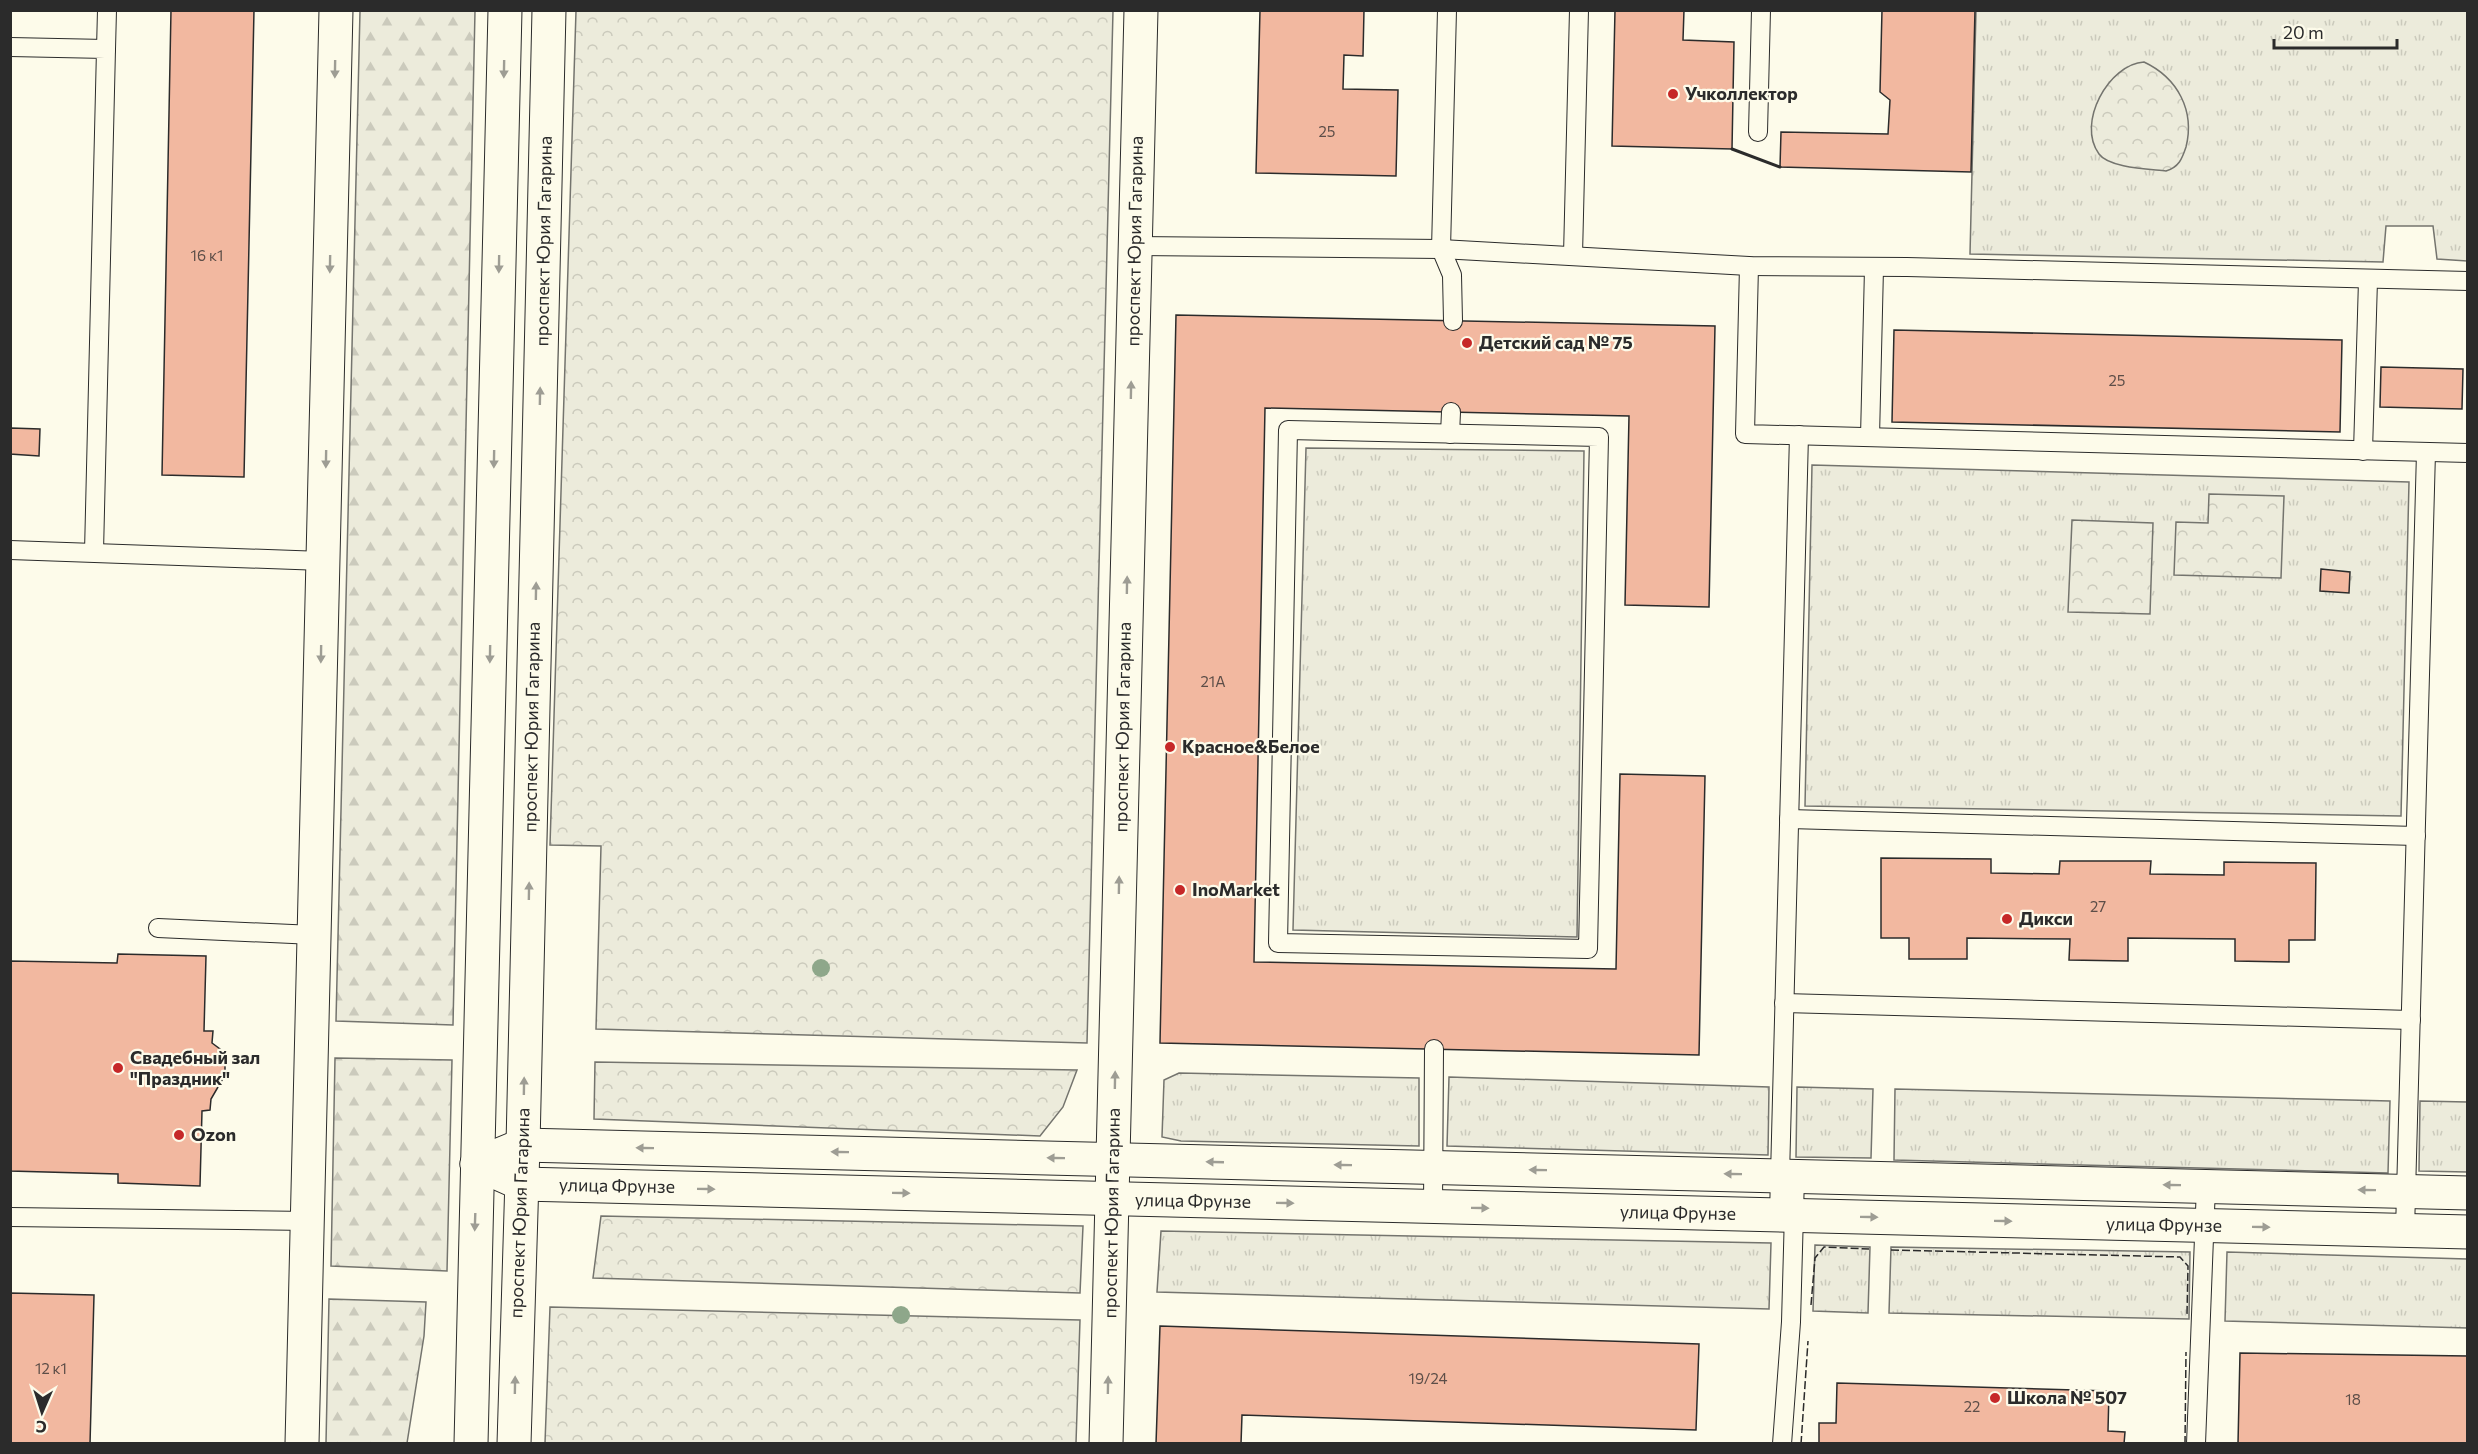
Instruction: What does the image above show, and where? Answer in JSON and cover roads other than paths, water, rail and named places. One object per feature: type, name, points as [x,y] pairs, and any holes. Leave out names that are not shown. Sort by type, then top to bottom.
[{"type":"street","points":[[302,1443],[336,10]]},
{"type":"street","points":[[471,1443],[505,10]]},
{"type":"street","name":"проспект Юрия Гагарина","points":[[514,1443],[549,10]]},
{"type":"street","name":"проспект Юрия Гагарина","points":[[1106,1443],[1141,10]]},
{"type":"street","points":[[477,1164],[523,1144],[2468,1193]]},
{"type":"street","name":"улица Фрунзе","points":[[477,1164],[522,1184],[2468,1232]]},
{"type":"lane","points":[[94,552],[107,10]]},
{"type":"lane","points":[[1448,10],[1441,249],[1452,275],[1453,321]]},
{"type":"lane","points":[[1573,255],[1579,10]]},
{"type":"lane","points":[[1758,132],[1761,10]]},
{"type":"lane","points":[[10,47],[106,49]]},
{"type":"lane","points":[[1135,246],[1441,249],[1749,266],[2468,281]]},
{"type":"lane","points":[[1749,266],[1745,434],[2468,453]]},
{"type":"lane","points":[[1870,437],[1874,268]]},
{"type":"lane","points":[[2363,451],[2368,280]]},
{"type":"lane","points":[[1450,434],[1451,412]]},
{"type":"lane","points":[[1288,430],[1450,434],[1599,436],[1588,949],[1436,956],[1278,943],[1288,430]]},
{"type":"lane","points":[[1782,1443],[1791,1322],[1786,1216],[1784,1004],[1799,435]]},
{"type":"lane","points":[[2405,1231],[2426,452]]},
{"type":"lane","points":[[10,550],[323,561]]},
{"type":"lane","points":[[1789,819],[2416,836]]},
{"type":"lane","points":[[158,928],[314,935]]},
{"type":"lane","points":[[1784,1004],[2411,1020]]},
{"type":"lane","points":[[1433,1207],[1434,1049]]},
{"type":"lane","points":[[2196,1443],[2206,1186]]},
{"type":"lane","points":[[10,1217],[308,1221]]},
{"type":"place","name":"Учколлектор","points":[[1673,94]]},
{"type":"place","name":"Детский сад № 75","points":[[1467,343]]},
{"type":"place","name":"Красное&Белое","points":[[1170,747]]},
{"type":"place","name":"InoMarket","points":[[1180,890]]},
{"type":"place","name":"Дикси","points":[[2007,919]]},
{"type":"place","name":"Свадебный зал \"Праздник\"","points":[[118,1068]]},
{"type":"place","name":"Ozon","points":[[179,1135]]},
{"type":"place","name":"Школа № 507","points":[[1995,1398]]}]
